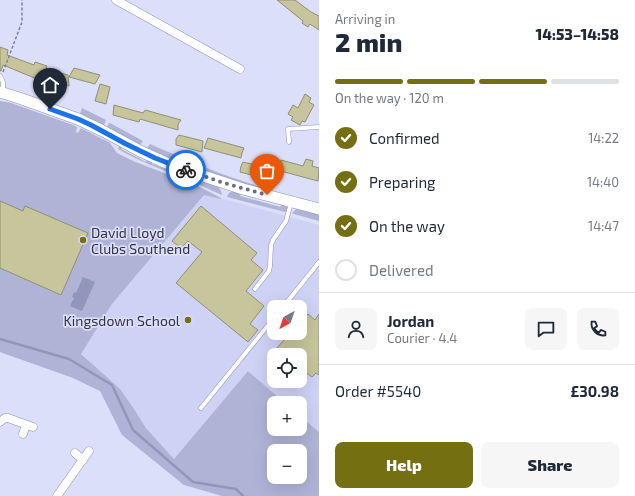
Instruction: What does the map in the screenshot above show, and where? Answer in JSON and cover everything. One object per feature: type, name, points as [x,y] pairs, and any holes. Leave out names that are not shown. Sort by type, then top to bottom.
[{"type":"street","points":[[116,0],[240,69]]},
{"type":"street","points":[[2,92],[78,119],[140,151],[174,166],[224,183],[292,202],[318,206]]},
{"type":"street","points":[[0,422],[5,418],[8,418],[30,426],[23,434]]},
{"type":"street","points":[[57,496],[89,451]]},
{"type":"street","points":[[75,453],[83,460]]},
{"type":"lane","points":[[1,77],[3,82],[2,92]]},
{"type":"lane","points":[[289,142],[288,129],[319,127]]},
{"type":"lane","points":[[255,289],[270,269],[271,245],[286,221],[292,202]]},
{"type":"lane","points":[[289,300],[319,262]]},
{"type":"lane","points":[[201,408],[267,327]]},
{"type":"path","points":[[1,77],[22,22],[22,0]]},
{"type":"shaded area","name":"David Lloyd Clubs Southend","points":[[0,101],[11,103],[73,125],[77,127],[76,132],[78,133],[81,128],[110,143],[117,153],[133,161],[198,186],[221,198],[204,195],[112,304],[81,354],[120,389],[146,428],[174,459],[248,371],[277,396],[267,396],[267,436],[307,436],[307,422],[319,432],[319,496],[222,496],[184,485],[122,435],[100,391],[73,378],[0,352]]},
{"type":"shaded area","points":[[82,108],[106,120],[104,125],[80,114]]},
{"type":"shaded area","points":[[109,123],[143,141],[140,145],[107,127]]},
{"type":"shaded area","points":[[117,144],[122,147],[121,149],[146,162],[147,159],[153,161],[152,164],[179,174],[180,172],[185,174],[184,177],[202,183],[204,180],[213,184],[220,189],[222,195],[136,159],[118,149],[119,147]]},
{"type":"shaded area","points":[[150,144],[209,169],[269,190],[268,191],[222,176],[162,155],[147,149]]},
{"type":"shaded area","points":[[231,192],[241,192],[240,196],[280,207],[282,204],[287,206],[287,211],[285,212],[227,197]]},
{"type":"shaded area","name":"Kingsdown School","points":[[205,194],[319,225],[319,432],[307,422],[307,396],[277,396],[268,388],[307,388],[307,348],[267,348],[267,387],[248,371],[174,459],[146,428],[134,409],[81,353],[112,304]]},
{"type":"shaded area","points":[[299,207],[319,212],[319,221],[292,213]]},
{"type":"shaded area","points":[[83,277],[95,282],[82,311],[70,306],[74,298],[72,297],[74,292],[76,293]]},
{"type":"building","points":[[277,0],[295,0],[319,16],[319,30],[310,24],[308,27],[302,23],[303,21]]},
{"type":"building","points":[[0,47],[8,50],[7,55],[34,65],[35,62],[47,66],[46,69],[68,75],[69,86],[37,79],[3,65],[0,71]]},
{"type":"building","points":[[74,68],[100,75],[95,84],[69,77]]},
{"type":"building","points":[[100,84],[110,87],[106,104],[95,101]]},
{"type":"building","points":[[305,94],[311,98],[309,102],[314,105],[305,122],[302,121],[300,125],[291,120],[293,117],[288,114],[293,105],[298,108]]},
{"type":"building","points":[[114,105],[143,113],[145,110],[181,120],[178,124],[178,130],[140,119],[139,122],[113,115]]},
{"type":"building","points":[[179,135],[203,141],[202,152],[176,145],[176,139]]},
{"type":"building","points":[[208,138],[244,148],[241,158],[204,148]]},
{"type":"building","points":[[306,159],[313,161],[312,166],[319,168],[318,181],[277,170],[281,160],[303,166]]},
{"type":"building","points":[[243,162],[268,168],[266,179],[240,172]]},
{"type":"building","points":[[0,201],[23,211],[25,206],[88,233],[61,295],[0,268]]},
{"type":"building","points":[[201,206],[257,253],[251,260],[263,270],[246,291],[264,306],[250,324],[258,330],[248,342],[176,283],[202,252],[188,241],[181,248],[172,241]]},
{"type":"building","points":[[308,314],[315,320],[319,314],[319,375],[316,373],[312,377],[307,373],[307,348],[277,348],[284,340],[307,340]]},
{"type":"waterway","points":[[0,339],[69,359],[112,385],[133,430],[193,482],[236,489],[243,496]]},
{"type":"way so far","points":[[186,170],[243,189],[267,195]]},
{"type":"place","name":"David Lloyd Clubs Southend","points":[[83,240]]},
{"type":"place","name":"Kingsdown School","points":[[188,320]]},
{"type":"route","points":[[50,109],[78,119],[155,158],[186,170]]}]
